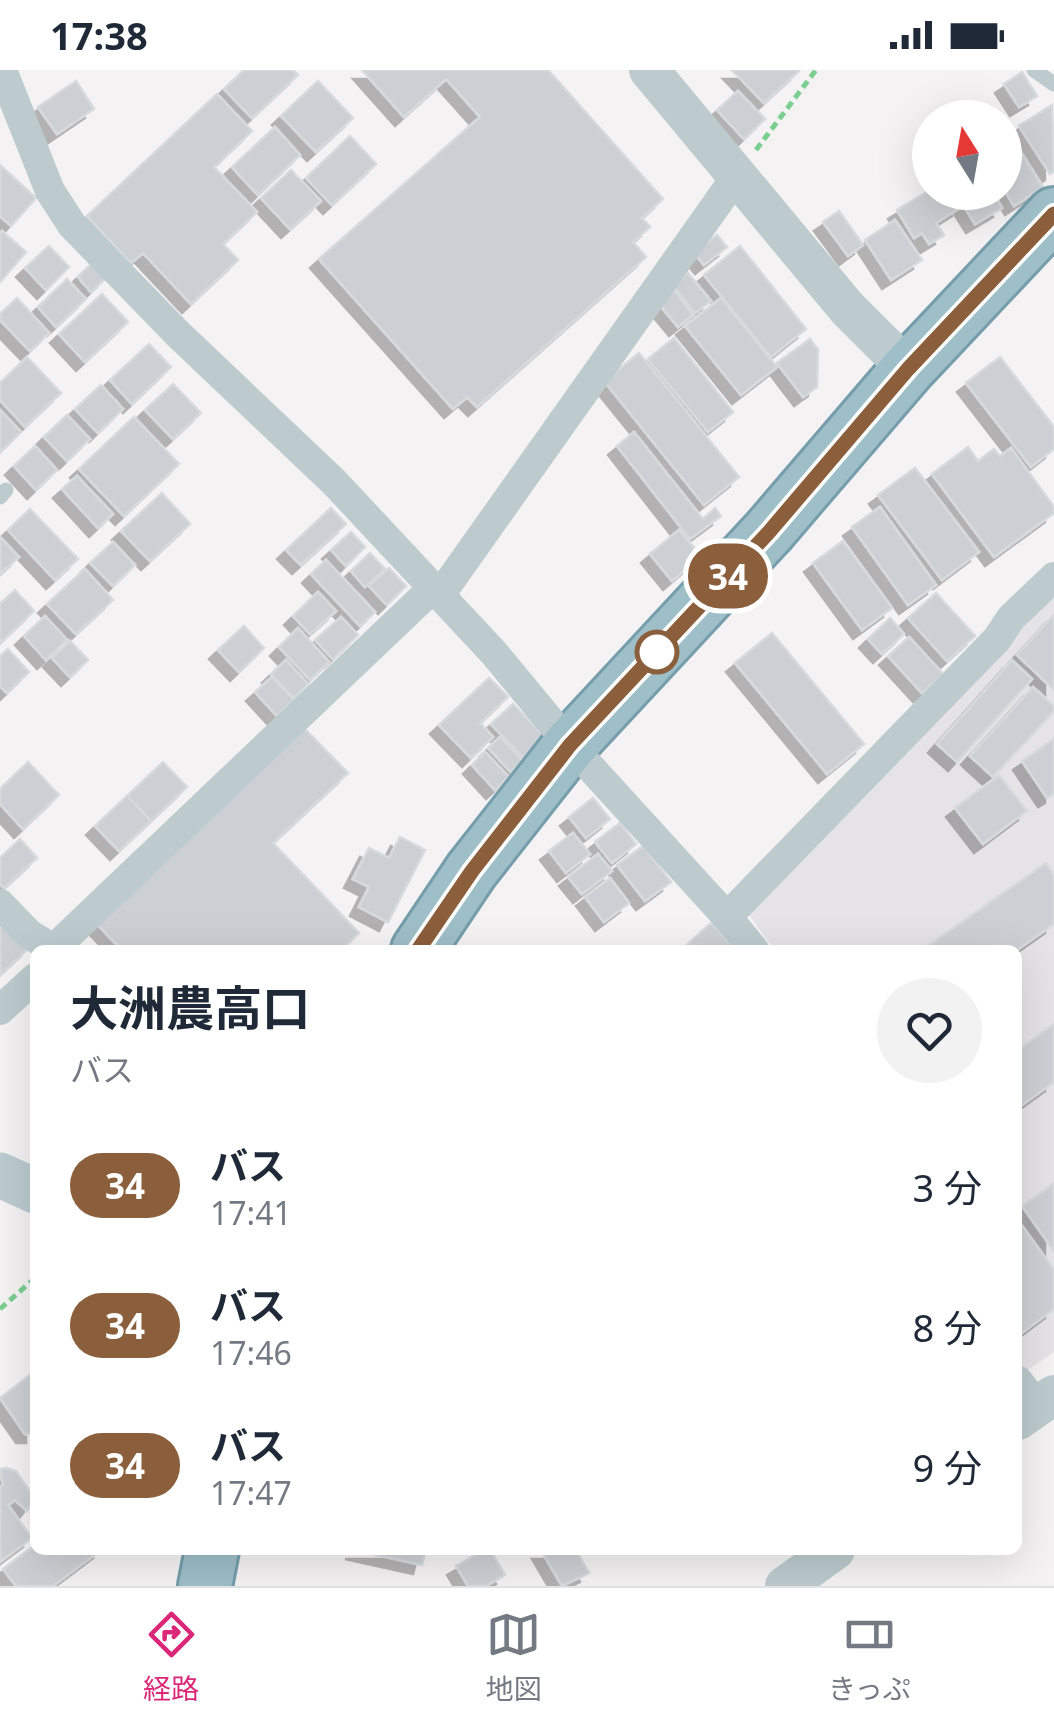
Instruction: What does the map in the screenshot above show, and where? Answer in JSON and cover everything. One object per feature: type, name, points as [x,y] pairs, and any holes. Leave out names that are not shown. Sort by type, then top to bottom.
[{"type":"highway","points":[[421,945],[472,871],[570,745],[769,532],[908,369],[1054,214]]},
{"type":"highway","points":[[205,1586],[211,1555]]},
{"type":"main road","points":[[0,1174],[30,1189]]},
{"type":"street","points":[[2,70],[50,191],[72,226],[178,334],[334,482],[494,653],[570,745],[750,945]]},
{"type":"street","points":[[656,72],[736,177],[847,308],[908,369]]},
{"type":"street","points":[[60,945],[436,592],[736,177]]},
{"type":"street","points":[[727,916],[1054,577]]},
{"type":"street","points":[[0,904],[29,934],[48,945]]},
{"type":"street","points":[[0,1010],[30,983]]},
{"type":"street","points":[[785,1586],[828,1555]]},
{"type":"lane","points":[[1034,70],[1054,84]]},
{"type":"path","points":[[736,177],[816,70]]},
{"type":"path","points":[[0,1309],[30,1282]]},
{"type":"shaded area","points":[[1054,591],[1054,1352],[1028,1370],[1022,1368],[1022,945],[770,945],[746,910]]},
{"type":"building","points":[[244,70],[293,70],[298,75],[252,118],[224,89]]},
{"type":"building","points":[[362,70],[548,70],[663,199],[642,218],[650,227],[633,242],[646,257],[477,407],[467,397],[453,409],[319,259],[480,117],[446,79],[404,117]]},
{"type":"building","points":[[732,70],[798,70],[799,71],[764,103]]},
{"type":"building","points":[[1022,72],[1037,96],[1022,105],[1022,100],[1014,100],[1004,84]]},
{"type":"building","points":[[76,81],[94,109],[57,134],[38,107]]},
{"type":"building","points":[[318,81],[353,118],[316,152],[281,116]]},
{"type":"building","points":[[738,91],[765,119],[744,139],[717,110]]},
{"type":"building","points":[[217,94],[252,131],[214,167],[257,212],[223,244],[238,260],[191,304],[143,253],[131,263],[87,216]]},
{"type":"building","points":[[1052,105],[1054,171],[1050,174],[1022,131],[1022,124]]},
{"type":"building","points":[[275,127],[300,155],[258,195],[232,167]]},
{"type":"building","points":[[350,136],[376,164],[332,205],[306,178]]},
{"type":"building","points":[[1022,154],[1043,187],[1022,201]]},
{"type":"building","points":[[0,165],[36,198],[11,226],[0,216]]},
{"type":"building","points":[[291,170],[321,201],[290,229],[261,198]]},
{"type":"building","points":[[912,201],[912,210],[956,210],[936,223],[944,235],[929,244],[922,233],[914,238],[897,210]]},
{"type":"building","points":[[966,210],[999,210],[975,224]]},
{"type":"building","points":[[839,211],[863,245],[848,256],[823,222]]},
{"type":"building","points":[[895,220],[922,260],[891,280],[865,240]]},
{"type":"building","points":[[0,233],[26,252],[0,282]]},
{"type":"building","points":[[717,235],[727,247],[704,265],[694,253]]},
{"type":"building","points":[[49,246],[69,267],[46,290],[25,268]]},
{"type":"building","points":[[740,246],[806,329],[771,357],[704,275]]},
{"type":"building","points":[[92,263],[106,278],[91,292],[78,277]]},
{"type":"building","points":[[688,273],[711,301],[695,313],[672,285]]},
{"type":"building","points":[[67,279],[86,299],[56,327],[38,307]]},
{"type":"building","points":[[674,290],[693,315],[678,327],[658,303]]},
{"type":"building","points":[[102,294],[128,322],[85,362],[59,334]]},
{"type":"building","points":[[17,298],[49,333],[30,351],[0,320],[0,314]]},
{"type":"building","points":[[721,298],[777,367],[741,395],[685,326]]},
{"type":"building","points":[[674,338],[733,412],[708,432],[648,359]]},
{"type":"building","points":[[810,339],[818,350],[817,387],[803,397],[777,363]]},
{"type":"building","points":[[149,344],[171,367],[132,404],[110,380]]},
{"type":"building","points":[[639,353],[739,477],[704,505],[604,381]]},
{"type":"building","points":[[27,357],[61,393],[25,427],[0,400],[0,383]]},
{"type":"building","points":[[1000,357],[1054,427],[1054,449],[1031,467],[966,383]]},
{"type":"building","points":[[173,384],[201,413],[173,439],[145,410]]},
{"type":"building","points":[[101,385],[123,409],[98,433],[75,409]]},
{"type":"building","points":[[0,410],[21,432],[0,452]]},
{"type":"building","points":[[67,415],[90,439],[67,461],[44,437]]},
{"type":"building","points":[[134,417],[179,464],[124,516],[79,469]]},
{"type":"building","points":[[634,432],[703,519],[715,508],[721,516],[690,539],[617,446]]},
{"type":"building","points":[[35,446],[57,470],[36,490],[14,466]]},
{"type":"building","points":[[968,447],[978,461],[994,449],[1000,456],[1011,448],[1054,507],[1054,513],[994,557],[932,474]]},
{"type":"building","points":[[915,468],[979,552],[942,580],[878,495]]},
{"type":"building","points":[[77,476],[113,514],[98,528],[62,489]]},
{"type":"building","points":[[162,493],[190,524],[150,561],[121,531]]},
{"type":"building","points":[[880,507],[936,585],[908,605],[852,527]]},
{"type":"building","points":[[331,508],[346,524],[301,565],[286,550]]},
{"type":"building","points":[[30,509],[78,559],[55,580],[8,530]]},
{"type":"building","points":[[679,530],[701,556],[672,581],[650,554]]},
{"type":"building","points":[[351,532],[365,547],[346,566],[331,550]]},
{"type":"building","points":[[0,537],[19,557],[0,574]]},
{"type":"building","points":[[843,541],[892,608],[862,630],[813,563]]},
{"type":"building","points":[[113,542],[135,565],[113,586],[90,563]]},
{"type":"building","points":[[370,553],[385,569],[365,587],[351,571]]},
{"type":"building","points":[[326,560],[375,612],[360,626],[311,574]]},
{"type":"building","points":[[389,568],[406,586],[387,605],[369,586]]},
{"type":"building","points":[[85,569],[113,600],[76,634],[47,604]]},
{"type":"building","points":[[15,590],[34,611],[0,643],[0,604]]},
{"type":"building","points":[[318,592],[336,611],[310,634],[293,616]]},
{"type":"building","points":[[936,593],[975,636],[947,661],[908,618]]},
{"type":"building","points":[[1054,615],[1054,690],[1017,655]]},
{"type":"building","points":[[45,616],[67,640],[46,660],[24,636]]},
{"type":"building","points":[[341,617],[358,635],[333,659],[315,640]]},
{"type":"building","points":[[890,618],[904,634],[882,654],[868,639]]},
{"type":"building","points":[[244,626],[264,648],[239,672],[218,650]]},
{"type":"building","points":[[298,628],[329,662],[310,680],[279,647]]},
{"type":"building","points":[[772,633],[864,744],[827,774],[735,663]]},
{"type":"building","points":[[909,637],[943,674],[922,693],[888,656]]},
{"type":"building","points":[[70,641],[88,660],[70,677],[52,658]]},
{"type":"building","points":[[8,649],[29,672],[7,693],[0,686],[0,656]]},
{"type":"building","points":[[286,660],[308,684],[294,698],[271,674]]},
{"type":"building","points":[[1012,660],[1032,679],[957,762],[937,744]]},
{"type":"building","points":[[272,677],[294,700],[277,716],[255,692]]},
{"type":"building","points":[[489,678],[508,697],[480,723],[493,737],[471,758],[439,725]]},
{"type":"building","points":[[1033,687],[1054,706],[1054,711],[993,777],[970,756]]},
{"type":"building","points":[[513,704],[547,739],[525,759],[491,724]]},
{"type":"building","points":[[305,729],[348,773],[273,843],[359,933],[346,945],[117,945],[97,924]]},
{"type":"building","points":[[500,737],[523,761],[511,772],[488,748]]},
{"type":"building","points":[[1054,739],[1054,794],[1047,798],[1022,761]]},
{"type":"building","points":[[485,752],[509,777],[495,790],[472,765]]},
{"type":"building","points":[[28,762],[59,795],[23,829],[0,804],[0,789]]},
{"type":"building","points":[[163,762],[187,787],[151,821],[127,796]]},
{"type":"building","points":[[999,775],[1027,811],[983,844],[955,808]]},
{"type":"building","points":[[127,796],[151,821],[119,851],[95,826]]},
{"type":"building","points":[[593,798],[610,819],[586,838],[569,817]]},
{"type":"building","points":[[620,823],[636,844],[612,863],[595,842]]},
{"type":"building","points":[[573,833],[590,854],[566,873],[549,851]]},
{"type":"building","points":[[400,837],[425,850],[388,922],[359,907],[369,887],[353,879],[369,848],[389,858]]},
{"type":"building","points":[[20,839],[37,858],[4,888],[0,884],[0,858]]},
{"type":"building","points":[[643,846],[671,882],[645,901],[617,865]]},
{"type":"building","points":[[598,854],[612,871],[582,894],[568,877]]},
{"type":"building","points":[[1046,863],[1054,875],[1054,924],[1022,946],[929,945]]},
{"type":"building","points":[[610,878],[629,903],[604,922],[585,897]]},
{"type":"building","points":[[0,916],[30,947],[0,975]]},
{"type":"building","points":[[711,923],[731,945],[687,945]]},
{"type":"building","points":[[1054,1024],[1054,1082],[1022,1105],[1022,1047]]},
{"type":"building","points":[[1054,1183],[1054,1251],[1022,1206]]},
{"type":"building","points":[[1022,1226],[1054,1270],[1054,1309],[1022,1333]]},
{"type":"building","points":[[30,1375],[30,1434],[25,1434],[0,1398]]},
{"type":"building","points":[[0,1469],[16,1471],[30,1492],[27,1511],[15,1500],[8,1505],[30,1540],[0,1562],[3,1485]]},
{"type":"building","points":[[30,1549],[30,1555],[94,1555],[53,1586],[16,1586],[3,1569]]},
{"type":"building","points":[[377,1555],[425,1555],[422,1565]]},
{"type":"building","points":[[476,1555],[493,1555],[505,1575],[486,1586],[468,1586],[456,1566]]},
{"type":"building","points":[[544,1555],[579,1555],[589,1573],[562,1586]]},
{"type":"bus line","name":"34","points":[[421,945],[472,871],[570,745],[769,532],[908,369],[1054,214]]}]
